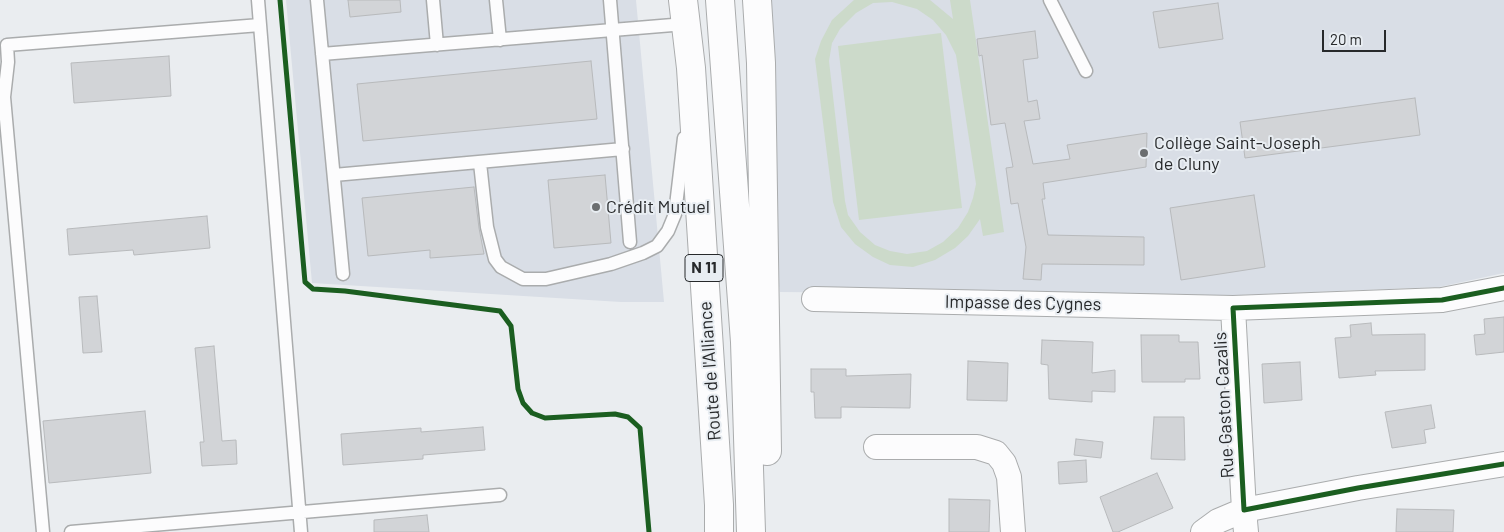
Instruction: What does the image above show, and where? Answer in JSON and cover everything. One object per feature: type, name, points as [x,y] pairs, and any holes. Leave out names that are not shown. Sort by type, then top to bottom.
[{"type":"highway","name":"Route de l'Alliance","points":[[720,0],[745,342],[750,532]]},
{"type":"highway","points":[[757,0],[761,73],[768,532]]},
{"type":"highway","name":"Route de l'Alliance","points":[[683,7],[690,68],[719,505],[719,532]]},
{"type":"street","name":"Rue Gaston Cazalis","points":[[1245,521],[1232,308],[1442,300],[1504,288]]},
{"type":"street","name":"Impasse des Cygnes","points":[[814,299],[1232,308]]},
{"type":"street","points":[[876,447],[977,447],[996,453],[1004,462],[1010,477],[1013,532]]},
{"type":"street","points":[[1203,532],[1228,516],[1245,521],[1358,488],[1504,464]]},
{"type":"lane","points":[[258,0],[301,532]]},
{"type":"lane","points":[[317,0],[343,274]]},
{"type":"lane","points":[[433,0],[437,45]]},
{"type":"lane","points":[[496,0],[500,40]]},
{"type":"lane","points":[[610,0],[630,242]]},
{"type":"lane","points":[[1050,0],[1086,71]]},
{"type":"lane","points":[[322,54],[612,31],[683,7]]},
{"type":"lane","points":[[43,532],[4,97],[8,62],[6,45],[260,25]]},
{"type":"lane","points":[[480,163],[490,241],[495,259],[501,267],[523,279],[546,280],[643,254],[657,246],[668,231],[675,214],[690,68]]},
{"type":"lane","points":[[334,175],[623,149]]},
{"type":"lane","points":[[71,532],[500,495]]},
{"type":"shaded area","points":[[286,0],[636,0],[664,302],[621,302],[312,283]]},
{"type":"shaded area","points":[[768,0],[1504,0],[1504,273],[1439,287],[1215,296],[780,292],[776,267]]},
{"type":"green space","points":[[854,0],[930,0],[953,19],[950,0],[970,0],[1004,232],[983,236],[980,219],[968,236],[955,248],[935,260],[913,267],[890,265],[873,257],[855,244],[841,227],[833,202],[815,59],[821,41],[832,20]],"holes":[[[892,2],[917,9],[933,20],[946,35],[956,55],[976,184],[968,212],[958,228],[943,242],[927,251],[907,254],[890,251],[875,245],[860,232],[848,215],[829,61],[832,43],[840,29],[856,13],[873,3]]]},
{"type":"green space","points":[[941,33],[962,208],[859,220],[838,46]]},
{"type":"building","points":[[348,0],[400,0],[401,12],[350,17]]},
{"type":"building","points":[[1218,3],[1223,39],[1159,48],[1153,12]]},
{"type":"building","points":[[1035,31],[1038,58],[1023,60],[1028,102],[1037,100],[1040,119],[1024,121],[1033,164],[1070,159],[1067,145],[1147,133],[1146,167],[1043,183],[1045,199],[1042,199],[1048,235],[1144,237],[1144,265],[1042,264],[1041,280],[1023,279],[1026,247],[1018,203],[1011,204],[1006,168],[1013,167],[1005,123],[991,125],[982,55],[979,56],[977,39]]},
{"type":"building","points":[[169,56],[171,96],[74,103],[71,63]]},
{"type":"building","points":[[591,61],[597,119],[363,141],[357,84]]},
{"type":"building","points":[[1415,98],[1420,135],[1245,158],[1240,122]]},
{"type":"building","points":[[605,175],[611,243],[554,248],[548,180]]},
{"type":"building","points":[[474,187],[484,254],[430,258],[430,250],[368,256],[362,198]]},
{"type":"building","points":[[1254,195],[1265,267],[1181,280],[1170,208]]},
{"type":"building","points":[[207,216],[210,248],[134,255],[133,250],[69,255],[67,229]]},
{"type":"building","points":[[97,296],[102,352],[83,353],[79,297]]},
{"type":"building","points":[[1504,317],[1504,352],[1476,355],[1474,335],[1485,334],[1484,319]]},
{"type":"building","points":[[1371,323],[1372,335],[1425,334],[1425,370],[1375,371],[1376,375],[1339,378],[1335,338],[1351,337],[1350,325]]},
{"type":"building","points":[[1141,335],[1179,335],[1179,342],[1198,342],[1200,379],[1185,379],[1185,382],[1142,382]]},
{"type":"building","points":[[1042,340],[1093,342],[1092,373],[1115,370],[1115,392],[1092,391],[1092,402],[1049,399],[1048,365],[1041,364]]},
{"type":"building","points":[[214,346],[222,441],[236,440],[237,464],[202,466],[200,442],[204,442],[195,348]]},
{"type":"building","points":[[968,361],[1008,363],[1007,401],[967,400]]},
{"type":"building","points":[[1300,362],[1302,400],[1264,403],[1262,364]]},
{"type":"building","points":[[811,369],[846,369],[846,376],[911,374],[910,408],[841,407],[841,418],[815,418],[814,392],[811,392]]},
{"type":"building","points":[[1431,405],[1435,428],[1424,430],[1426,443],[1392,448],[1385,412]]},
{"type":"building","points":[[145,411],[151,473],[49,483],[43,421]]},
{"type":"building","points":[[1154,417],[1184,417],[1185,460],[1151,459]]},
{"type":"building","points":[[483,427],[485,450],[423,455],[423,459],[343,465],[341,434],[421,428],[421,432]]},
{"type":"building","points":[[1076,439],[1103,442],[1101,458],[1074,455]]},
{"type":"building","points":[[1086,460],[1087,482],[1059,484],[1058,462]]},
{"type":"building","points":[[1157,473],[1173,508],[1118,532],[1113,532],[1100,497]]},
{"type":"building","points":[[949,499],[990,500],[989,532],[949,532]]},
{"type":"building","points":[[1397,509],[1454,510],[1453,532],[1396,532]]},
{"type":"building","points":[[427,515],[429,532],[374,532],[374,520]]},
{"type":"cycle path","points":[[280,0],[305,282],[313,289],[345,291],[500,311],[511,326],[518,389],[523,403],[532,413],[545,418],[615,414],[628,417],[640,428],[649,532]]},
{"type":"cycle path","points":[[1504,288],[1442,300],[1233,308],[1244,510],[1358,488],[1504,464]]},
{"type":"place","name":"Collège Saint-Joseph de Cluny","points":[[1144,153]]},
{"type":"place","name":"Crédit Mutuel","points":[[596,207]]}]
